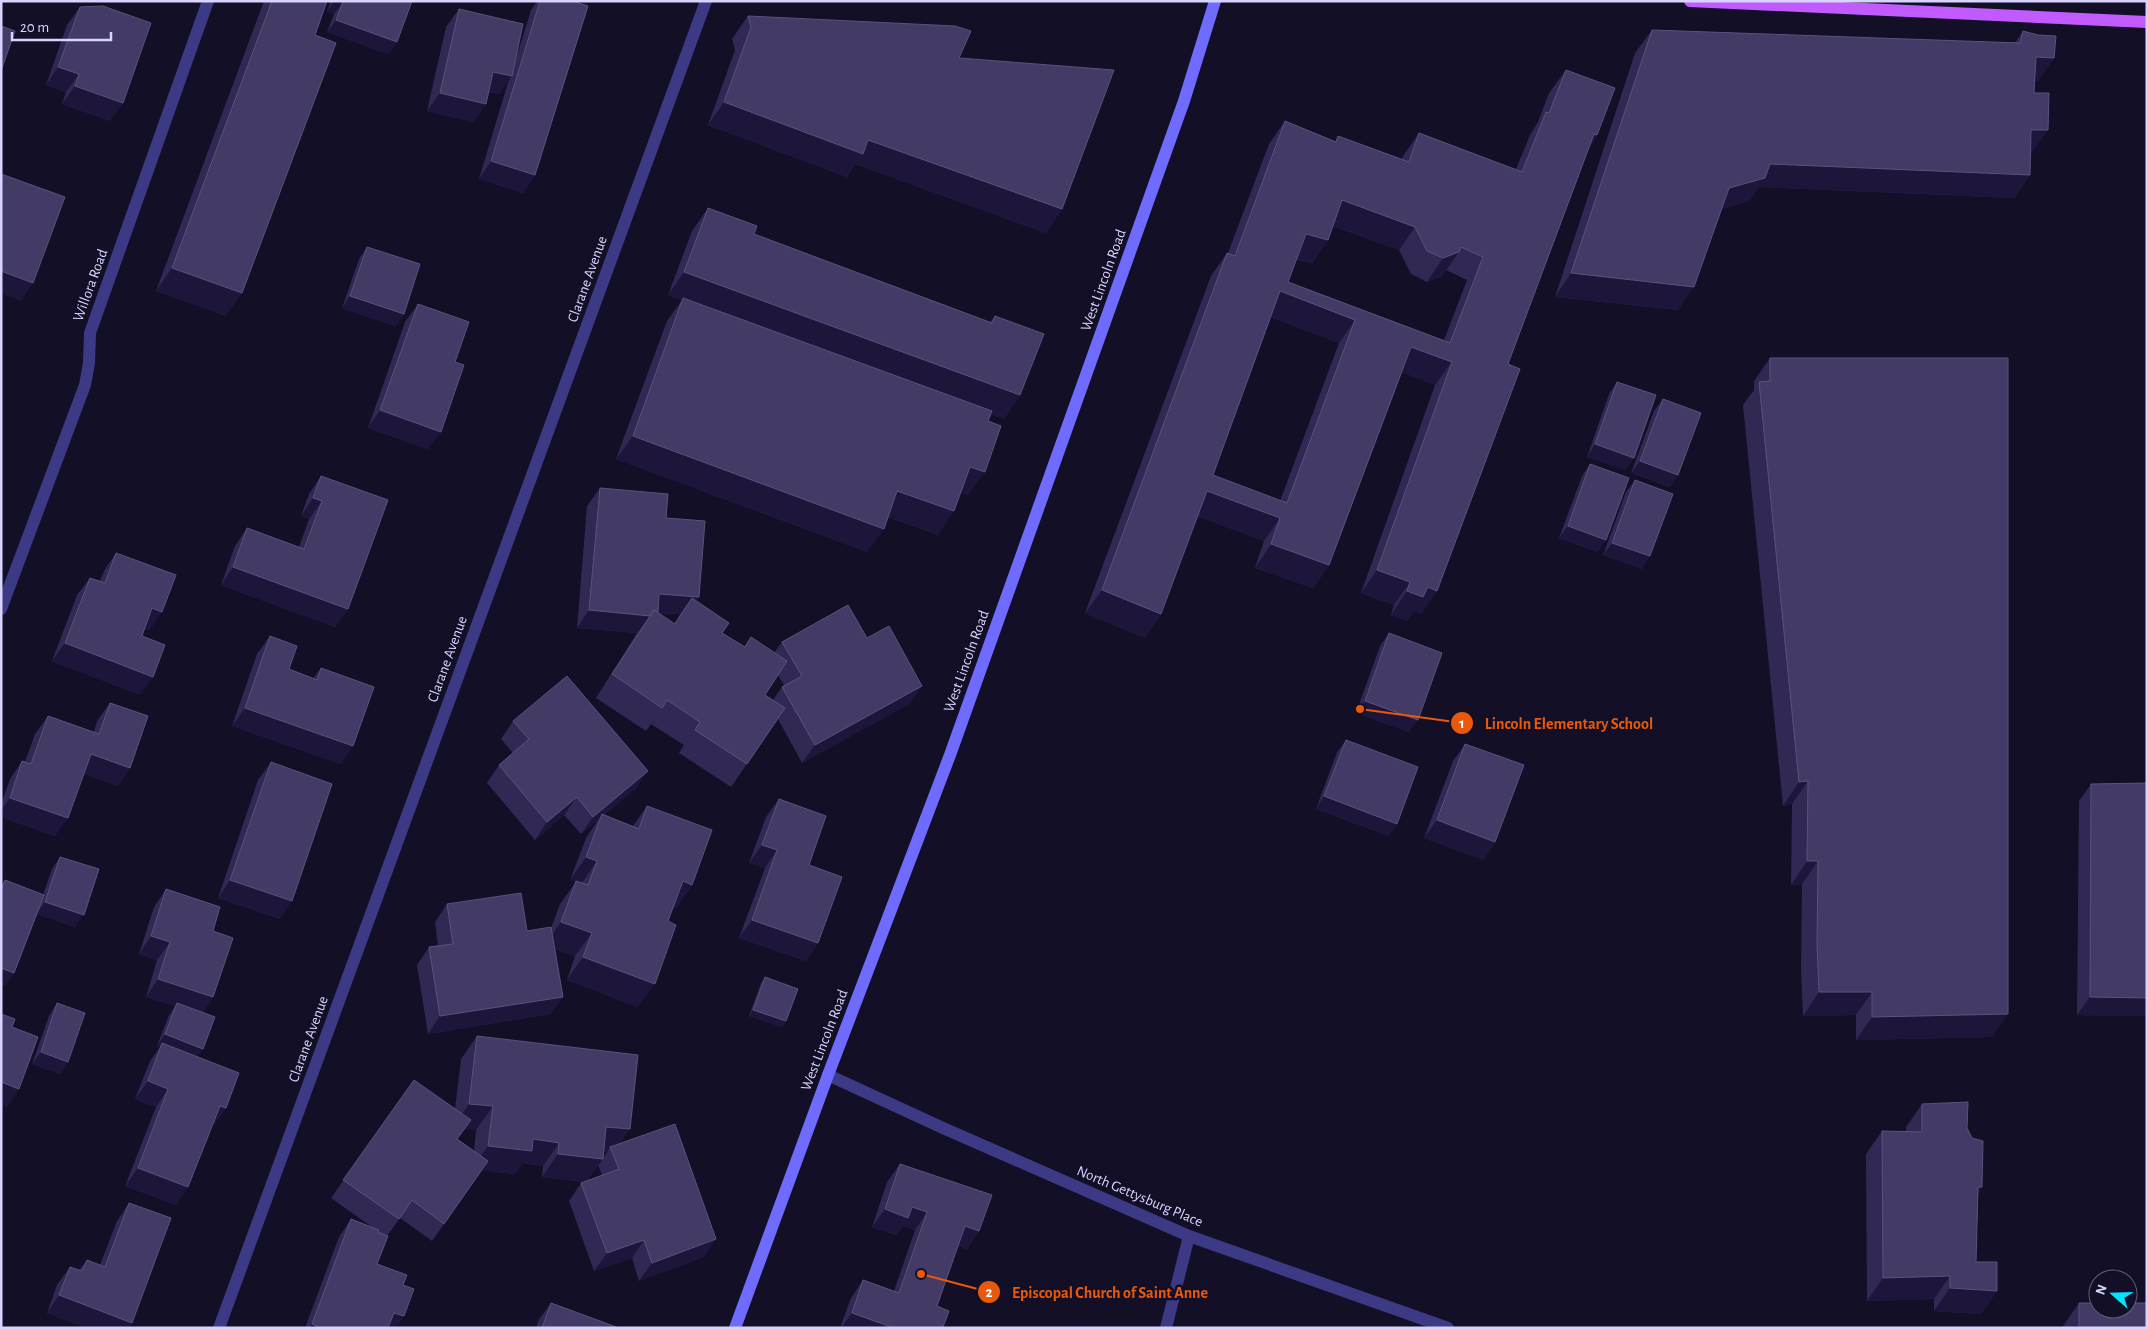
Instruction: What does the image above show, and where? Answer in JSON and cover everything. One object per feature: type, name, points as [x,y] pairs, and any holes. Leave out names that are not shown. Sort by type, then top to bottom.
[{"type":"main road","points":[[1690,1],[2147,22]]},
{"type":"street","name":"Willora Road","points":[[1,609],[84,385],[89,363],[90,333],[208,1]]},
{"type":"street","name":"Clarane Avenue","points":[[219,1328],[706,1]]},
{"type":"street","name":"West Lincoln Road","points":[[735,1328],[828,1075],[953,746],[1184,101],[1215,1]]},
{"type":"street","name":"North Gettysburg Place","points":[[828,1075],[952,1132],[1189,1236],[1448,1328]]},
{"type":"street","points":[[1166,1328],[1189,1236]]},
{"type":"building","points":[[272,1],[327,1],[315,35],[336,43],[242,293],[172,268]]},
{"type":"building","points":[[342,1],[412,1],[397,42],[336,20]]},
{"type":"building","points":[[540,1],[573,1],[588,6],[535,175],[491,161]]},
{"type":"building","points":[[103,6],[151,23],[123,103],[75,86],[79,74],[58,67],[80,7]]},
{"type":"building","points":[[459,9],[523,24],[512,76],[493,72],[486,104],[440,93]]},
{"type":"building","points":[[748,16],[955,26],[971,31],[959,58],[1114,70],[1062,209],[868,140],[863,154],[724,102],[751,27]]},
{"type":"building","points":[[1,26],[15,31],[1,71]]},
{"type":"building","points":[[1652,30],[2020,43],[2023,31],[2038,35],[2056,36],[2054,58],[2036,57],[2034,93],[2049,93],[2048,130],[2031,130],[2030,175],[1770,164],[1765,178],[1729,188],[1694,287],[1571,273]]},
{"type":"building","points":[[1566,70],[1615,88],[1597,135],[1594,134],[1508,364],[1520,369],[1437,591],[1428,587],[1423,597],[1407,591],[1410,582],[1377,570],[1452,362],[1411,347],[1329,565],[1271,544],[1280,518],[1207,491],[1161,614],[1102,590],[1227,253],[1235,256],[1285,121],[1336,142],[1338,136],[1409,162],[1419,133],[1522,172],[1546,112],[1549,113]],"holes":[[[1342,200],[1415,227],[1427,251],[1443,258],[1459,252],[1461,247],[1483,257],[1450,343],[1288,282],[1306,234],[1328,240]],[[1280,291],[1355,320],[1287,503],[1213,475]]]},
{"type":"building","points":[[1,174],[65,197],[33,283],[1,271]]},
{"type":"building","points":[[708,208],[757,226],[754,234],[992,323],[995,316],[1044,334],[1020,395],[684,272]]},
{"type":"building","points":[[367,247],[420,264],[404,314],[350,296]]},
{"type":"building","points":[[683,298],[992,411],[988,421],[1001,426],[985,472],[970,467],[954,511],[897,491],[884,529],[633,436]]},
{"type":"building","points":[[418,304],[469,322],[455,362],[464,365],[441,432],[380,410]]},
{"type":"building","points":[[1770,358],[2008,358],[2008,1014],[1872,1017],[1872,992],[1819,992],[1817,945],[1818,861],[1807,861],[1808,781],[1799,782],[1759,382],[1770,381]]},
{"type":"building","points":[[1617,382],[1656,395],[1634,458],[1595,444]]},
{"type":"building","points":[[1663,399],[1701,413],[1678,475],[1640,461]]},
{"type":"building","points":[[1590,464],[1629,478],[1606,540],[1568,526]]},
{"type":"building","points":[[321,476],[388,500],[348,609],[233,567],[247,528],[304,549],[322,501],[313,498]]},
{"type":"building","points":[[1635,480],[1673,494],[1650,556],[1612,543]]},
{"type":"building","points":[[600,488],[668,494],[666,518],[705,521],[699,597],[659,594],[658,612],[654,610],[650,616],[589,610]]},
{"type":"building","points":[[116,553],[176,575],[162,612],[152,608],[142,636],[165,645],[153,677],[65,643],[90,578],[105,583]]},
{"type":"building","points":[[692,598],[729,623],[722,633],[745,647],[751,637],[787,661],[765,695],[785,708],[747,764],[695,730],[700,722],[667,700],[662,708],[612,674],[654,610],[675,624]]},
{"type":"building","points":[[848,605],[867,638],[889,626],[922,686],[815,745],[782,687],[802,676],[782,642]]},
{"type":"building","points":[[1389,633],[1442,653],[1418,720],[1365,701]]},
{"type":"building","points":[[270,636],[297,646],[289,669],[317,680],[321,668],[374,687],[353,746],[245,708]]},
{"type":"building","points":[[567,676],[648,771],[593,817],[577,797],[547,822],[499,765],[529,739],[513,721]]},
{"type":"building","points":[[110,703],[148,716],[130,768],[91,754],[68,818],[10,798],[22,761],[31,764],[48,716],[99,734]]},
{"type":"building","points":[[1346,740],[1418,767],[1397,824],[1324,796]]},
{"type":"building","points":[[1465,744],[1524,765],[1495,842],[1437,820]]},
{"type":"building","points":[[271,762],[332,784],[292,901],[230,880]]},
{"type":"building","points":[[2147,783],[2147,998],[2090,997],[2091,784]]},
{"type":"building","points":[[779,799],[826,816],[809,865],[842,877],[818,943],[752,920],[777,850],[762,845]]},
{"type":"building","points":[[647,806],[712,830],[692,885],[683,881],[668,921],[676,925],[655,984],[583,957],[592,933],[561,922],[576,881],[588,885],[597,861],[586,857],[602,814],[639,829]]},
{"type":"building","points":[[60,857],[99,869],[84,915],[45,902]]},
{"type":"building","points":[[5,880],[44,895],[14,973],[1,968],[1,889]]},
{"type":"building","points":[[166,889],[220,907],[213,931],[233,938],[213,997],[158,979],[170,942],[151,936]]},
{"type":"building","points":[[521,893],[527,931],[551,927],[563,997],[440,1016],[429,947],[453,944],[447,904]]},
{"type":"building","points":[[765,977],[798,989],[786,1021],[753,1010]]},
{"type":"building","points":[[57,1003],[85,1013],[68,1062],[41,1052]]},
{"type":"building","points":[[177,1003],[215,1017],[203,1049],[165,1034]]},
{"type":"building","points":[[1,1014],[15,1019],[12,1027],[38,1037],[19,1089],[1,1082]]},
{"type":"building","points":[[477,1036],[638,1055],[630,1129],[606,1127],[603,1159],[558,1154],[559,1143],[533,1139],[532,1151],[488,1146],[493,1106],[469,1104]]},
{"type":"building","points":[[162,1043],[239,1073],[226,1108],[220,1106],[188,1187],[138,1168],[168,1089],[148,1081]]},
{"type":"building","points":[[414,1080],[471,1120],[457,1139],[488,1161],[444,1224],[412,1200],[399,1219],[343,1180]]},
{"type":"building","points":[[1968,1102],[1967,1128],[1972,1138],[1983,1141],[1982,1187],[1978,1187],[1976,1262],[1997,1262],[1997,1291],[1950,1288],[1950,1276],[1883,1278],[1882,1131],[1922,1132],[1922,1104]]},
{"type":"building","points":[[675,1124],[716,1239],[652,1263],[644,1240],[607,1253],[581,1183],[619,1169],[610,1147]]},
{"type":"building","points":[[900,1164],[992,1195],[979,1231],[965,1226],[937,1306],[949,1311],[943,1327],[945,1328],[894,1328],[852,1313],[863,1280],[899,1293],[927,1212],[912,1207],[908,1218],[885,1209]]},
{"type":"building","points":[[129,1203],[171,1218],[132,1323],[59,1295],[70,1267],[82,1271],[87,1260],[105,1267]]},
{"type":"building","points":[[351,1219],[379,1230],[378,1232],[388,1236],[377,1264],[407,1275],[403,1285],[414,1289],[404,1316],[394,1313],[388,1328],[321,1328],[312,1324]]},
{"type":"building","points":[[551,1303],[619,1328],[542,1328]]},
{"type":"building","points":[[2079,1303],[2088,1303],[2088,1319],[2138,1319],[2138,1303],[2147,1303],[2147,1328],[2079,1328]]},
{"type":"place","name":"Lincoln Elementary School","points":[[1360,709]]},
{"type":"place","name":"Episcopal Church of Saint Anne","points":[[921,1274]]}]
